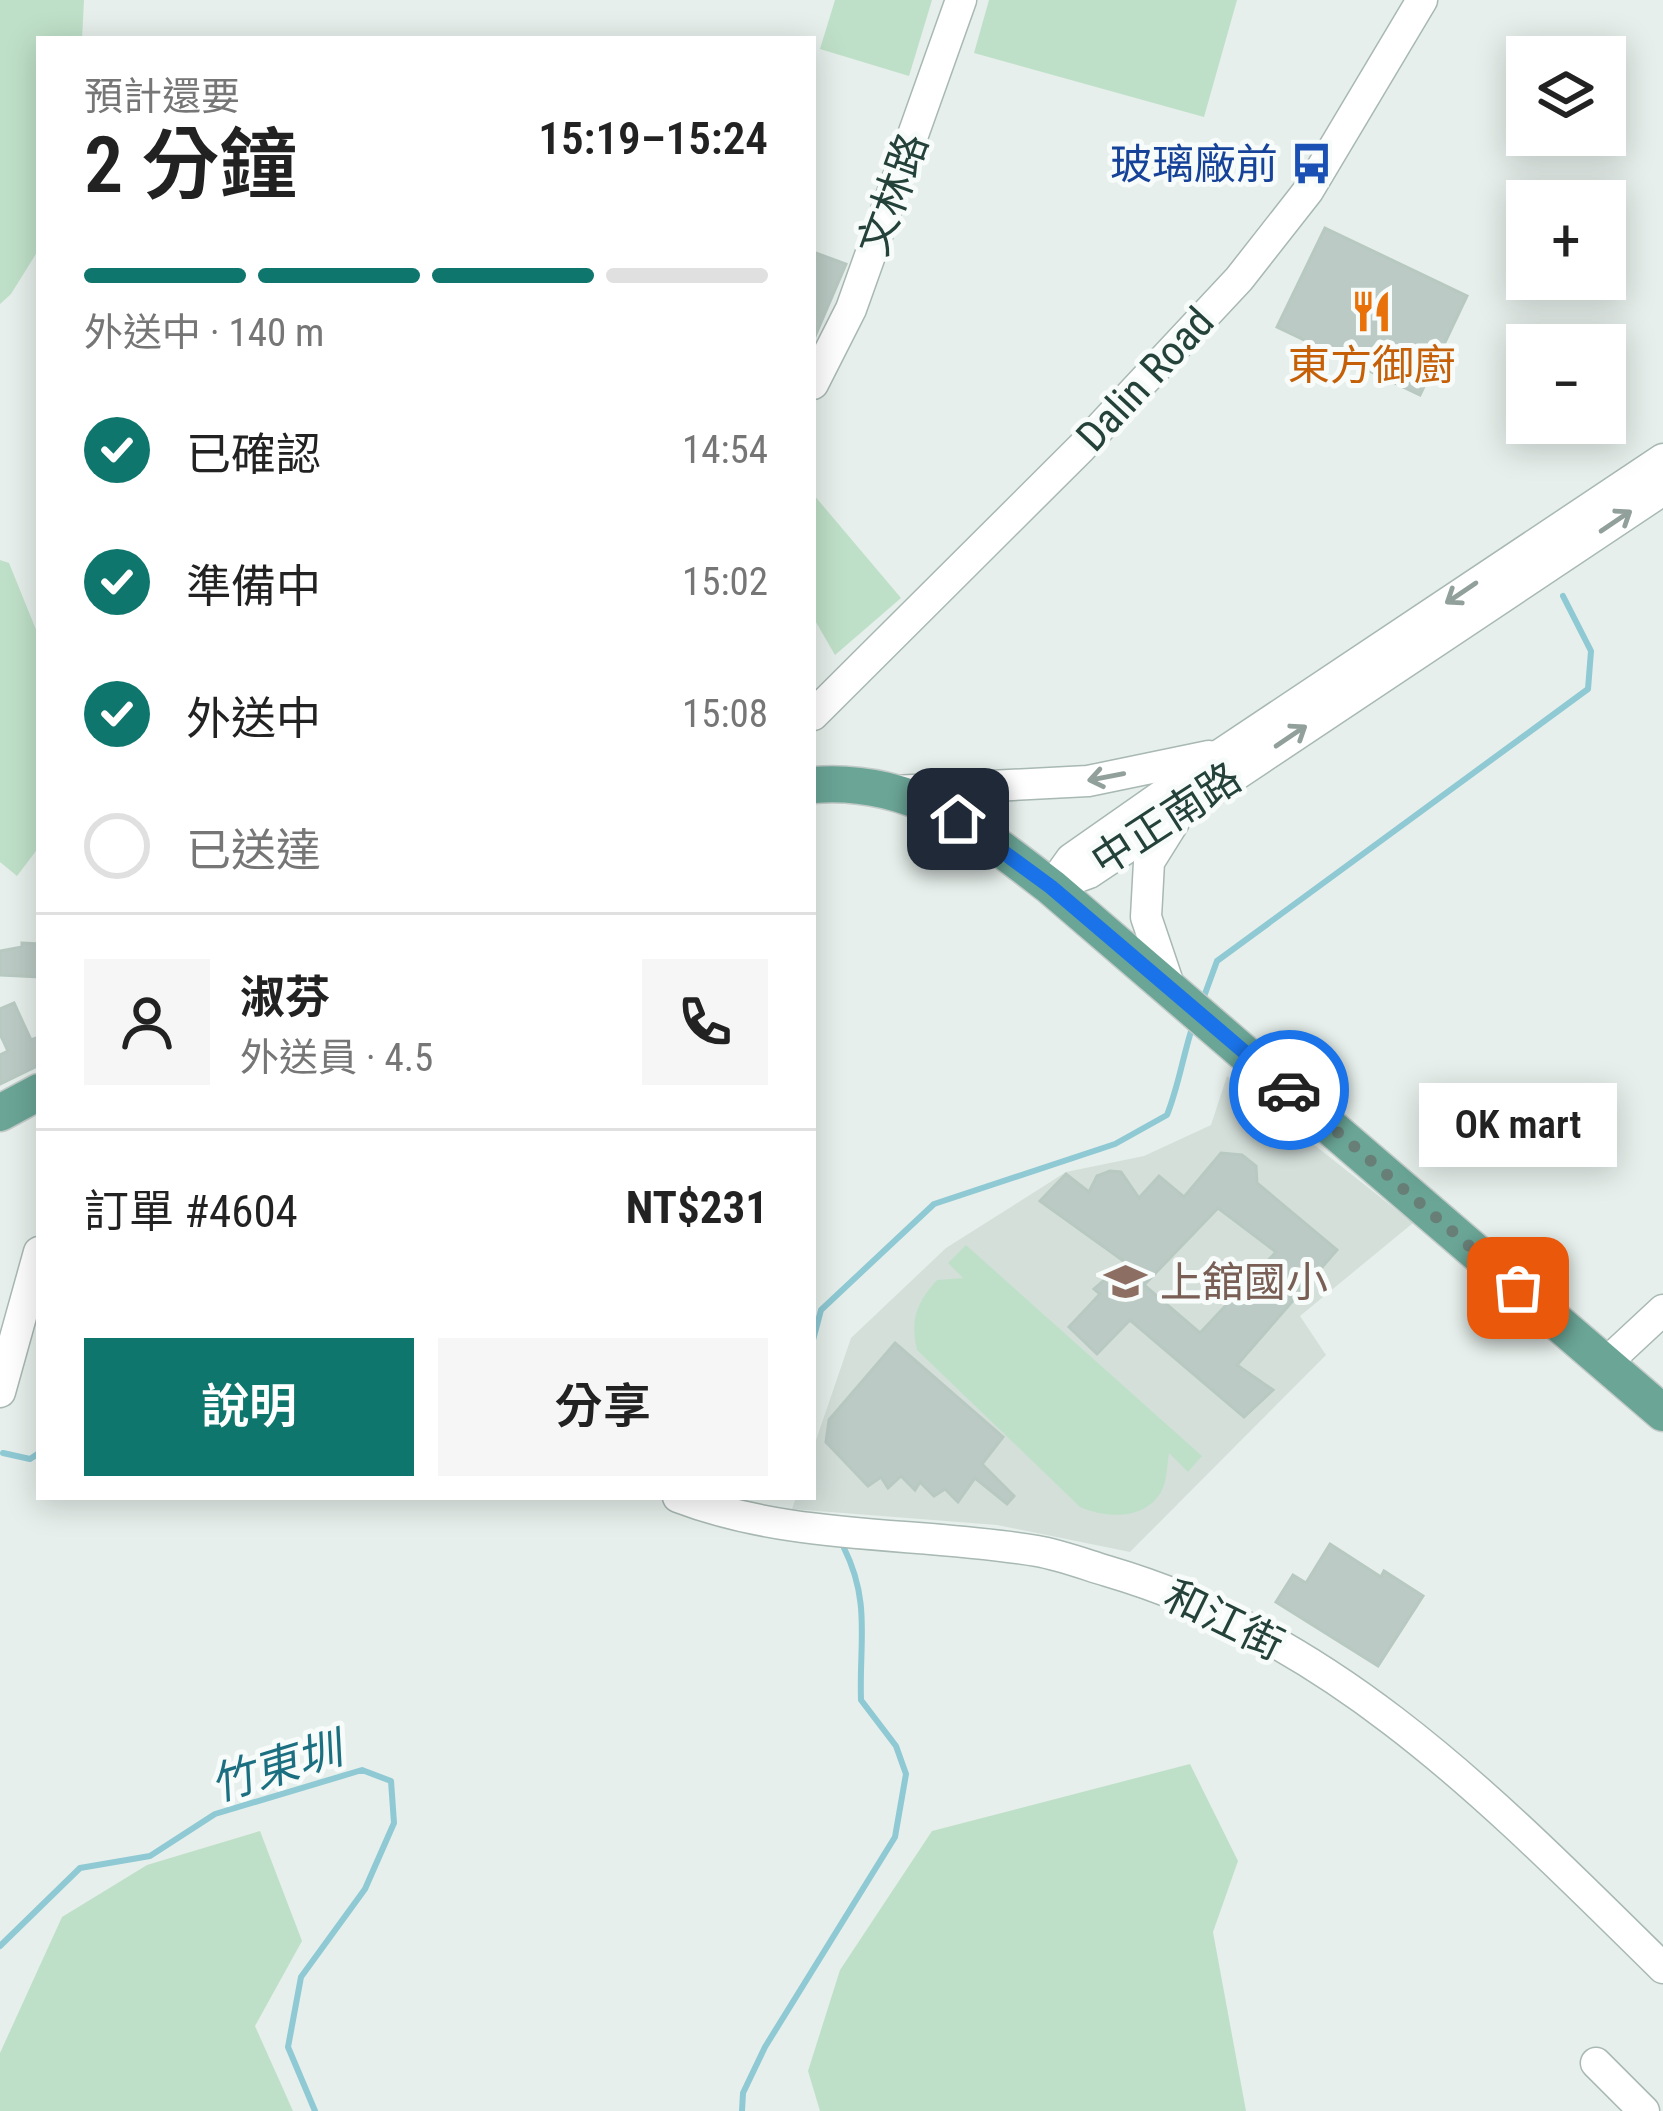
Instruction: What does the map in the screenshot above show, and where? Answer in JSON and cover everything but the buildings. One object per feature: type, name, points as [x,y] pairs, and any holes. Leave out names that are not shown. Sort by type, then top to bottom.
[{"type":"main road","points":[[816,785],[883,791],[933,803],[983,835],[1051,887],[1663,1413]]},
{"type":"main road","points":[[0,1113],[36,1094]]},
{"type":"street","name":"文林路","points":[[816,378],[851,309],[961,0]]},
{"type":"street","name":"Dalin Road","points":[[816,712],[1081,448],[1276,236],[1422,0]]},
{"type":"street","name":"中正南路","points":[[1051,887],[1071,859],[1221,754],[1663,459]]},
{"type":"street","name":"中正南路","points":[[1051,887],[1088,873],[1663,490]]},
{"type":"street","points":[[883,791],[1088,782],[1221,754]]},
{"type":"street","points":[[1172,991],[1146,917],[1149,862],[1182,808]]},
{"type":"street","points":[[0,1392],[36,1263]]},
{"type":"street","points":[[1606,1364],[1663,1310]]},
{"type":"street","name":"和江街","points":[[689,1500],[786,1527],[1040,1551],[1153,1585],[1232,1616],[1340,1681],[1413,1733],[1484,1793],[1663,1968]]},
{"type":"street","points":[[1596,2063],[1644,2111]]},
{"type":"shaded area","name":"上舘國小","points":[[1227,1076],[1413,1223],[1300,1316],[1326,1355],[1130,1552],[997,1525],[792,1509],[795,1500],[816,1500],[816,1440],[851,1338],[946,1248],[1066,1172],[1144,1156],[1211,1125]]},
{"type":"green space","points":[[0,0],[84,0],[82,36],[36,36],[36,254],[0,304]]},
{"type":"green space","points":[[835,0],[932,0],[909,76],[820,49]]},
{"type":"green space","points":[[989,0],[1237,0],[1204,117],[974,53]]},
{"type":"green space","points":[[816,498],[901,598],[835,655],[816,622]]},
{"type":"green space","points":[[0,560],[9,563],[36,630],[36,851],[17,876],[0,862]]},
{"type":"green space","points":[[966,1245],[1202,1456],[1188,1472],[1169,1453],[1163,1488],[1145,1508],[1112,1515],[1080,1507],[917,1350],[914,1330],[920,1304],[937,1280],[963,1278],[948,1263]]},
{"type":"green space","points":[[1190,1764],[1238,1861],[1213,1932],[1246,2111],[820,2111],[808,2071],[840,1970],[932,1831]]},
{"type":"green space","points":[[260,1831],[302,1941],[255,2026],[293,2111],[0,2111],[0,2053],[62,1917],[147,1865]]},
{"type":"waterway","points":[[1202,1002],[1217,961],[1588,689],[1591,651],[1563,596]]},
{"type":"waterway","points":[[816,1329],[821,1310],[934,1204],[1115,1144],[1167,1115],[1193,1025]]},
{"type":"waterway","points":[[3,1453],[30,1459],[36,1455]]},
{"type":"waterway","points":[[742,2111],[743,2093],[765,2047],[895,1837],[906,1774],[896,1746],[861,1700],[861,1605],[844,1548]]},
{"type":"waterway","name":"竹東圳","points":[[0,1946],[80,1868],[150,1856],[215,1814],[362,1770],[391,1781],[394,1823],[365,1889],[301,1977],[288,2047],[315,2111]]},
{"type":"way so far","points":[[1289,1090],[1518,1288]]},
{"type":"place","name":"玻璃廠前","points":[[1312,164]]},
{"type":"place","name":"東方御廚","points":[[1372,311]]},
{"type":"place","name":"上舘國小","points":[[1126,1282]]},
{"type":"place","name":"OK mart","points":[[1518,1288]]},
{"type":"route","points":[[958,819],[1051,887],[1289,1090]]}]
